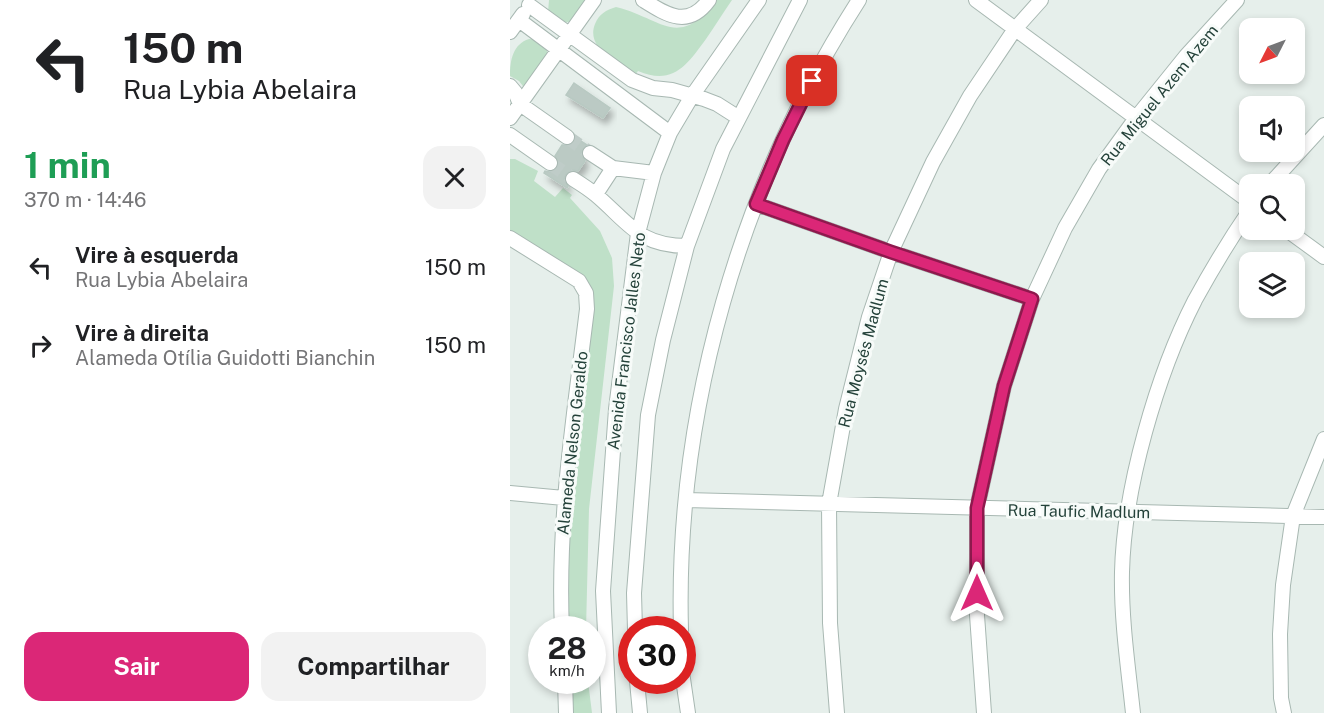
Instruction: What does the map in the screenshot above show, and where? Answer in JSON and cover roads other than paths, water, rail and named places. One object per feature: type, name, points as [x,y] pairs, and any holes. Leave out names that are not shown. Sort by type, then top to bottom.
[{"type":"street","points":[[510,118],[594,0]]},
{"type":"street","points":[[643,0],[665,14],[685,17],[703,9],[709,0]]},
{"type":"street","points":[[740,27],[748,0]]},
{"type":"street","name":"Avenida Francisco Jalles Neto","points":[[609,713],[603,591],[616,409],[638,233],[654,173],[670,133],[692,96],[759,0]]},
{"type":"street","name":"Avenida Francisco Jalles Neto","points":[[635,616],[634,593],[648,415],[663,340],[687,246],[707,188],[738,118],[800,0]]},
{"type":"street","points":[[681,616],[680,583],[686,500],[698,413],[712,343],[756,204],[783,140],[812,81],[859,0]]},
{"type":"street","points":[[976,0],[1239,194]]},
{"type":"street","name":"Rua Moysés Madlum","points":[[837,713],[830,623],[829,504],[846,409],[869,317],[891,252],[933,162],[970,96],[1015,29],[1041,0]]},
{"type":"street","name":"Rua Miguel Azem Azem","points":[[984,713],[976,615],[977,508],[1004,386],[1032,299],[1065,228],[1099,169],[1186,56],[1237,0]]},
{"type":"street","points":[[510,32],[531,3],[632,80],[653,88],[672,90],[717,104],[738,118]]},
{"type":"street","points":[[519,20],[670,133]]},
{"type":"street","points":[[510,86],[520,104],[567,137]]},
{"type":"street","points":[[1279,174],[1324,125]]},
{"type":"street","points":[[510,135],[550,163]]},
{"type":"street","points":[[590,153],[613,168],[654,173]]},
{"type":"street","points":[[596,194],[613,168]]},
{"type":"street","points":[[573,179],[596,194],[624,223],[638,233],[661,244],[687,246]]},
{"type":"street","points":[[756,204],[1032,299]]},
{"type":"street","points":[[1133,713],[1122,572],[1127,512],[1144,435],[1167,365],[1194,303],[1221,253],[1239,226]]},
{"type":"street","name":"Alameda Nelson Geraldo","points":[[510,238],[579,281],[586,292],[587,309],[564,498],[562,616]]},
{"type":"street","points":[[1301,240],[1324,257]]},
{"type":"street","points":[[1284,713],[1281,698],[1280,634],[1283,585],[1293,516],[1324,439]]},
{"type":"street","points":[[510,493],[564,498]]},
{"type":"street","name":"Rua Taufic Madlum","points":[[686,500],[1324,517]]},
{"type":"street","points":[[565,694],[566,713]]},
{"type":"street","points":[[638,694],[640,713]]},
{"type":"street","points":[[685,694],[688,713]]},
{"type":"tunnel","points":[[567,137],[590,153]]},
{"type":"tunnel","points":[[550,163],[573,179]]}]
